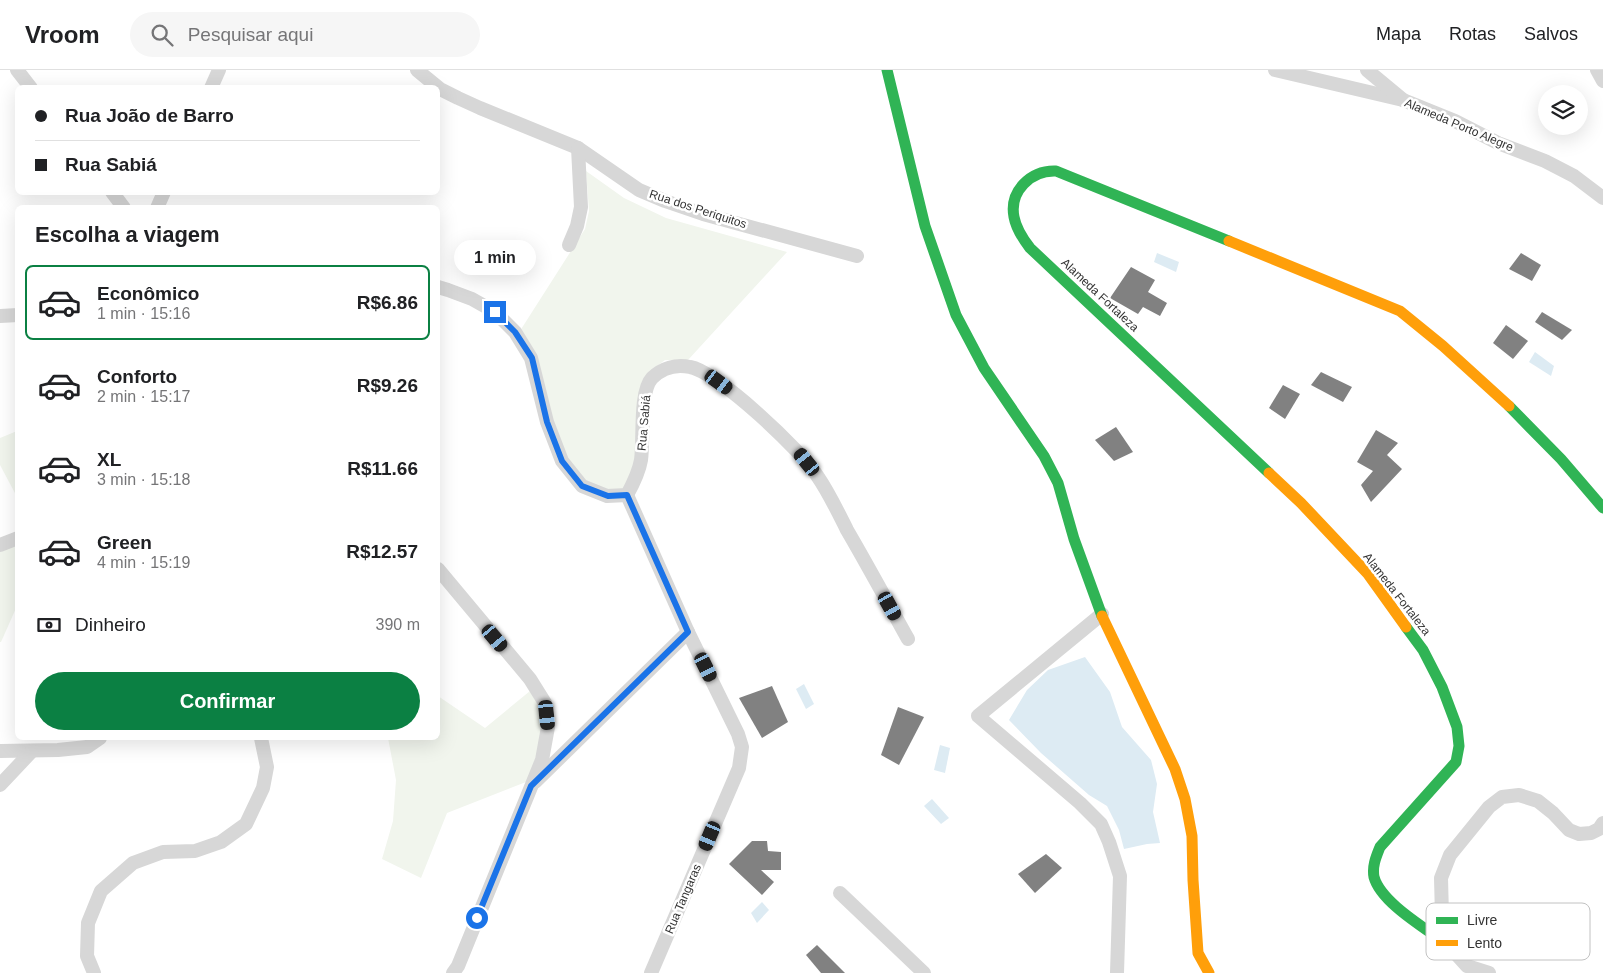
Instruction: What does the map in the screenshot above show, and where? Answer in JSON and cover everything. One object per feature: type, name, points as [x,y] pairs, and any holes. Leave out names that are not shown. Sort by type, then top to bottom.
[{"type":"street","points":[[17,70],[29,85]]},
{"type":"street","points":[[212,85],[220,70]]},
{"type":"street","name":"Rua dos Periquitos","points":[[417,70],[435,85]]},
{"type":"street","points":[[887,70],[925,226],[956,315],[984,368],[1044,456],[1058,483],[1074,539],[1102,614],[1175,769],[1185,799],[1192,836],[1198,953],[1209,973]]},
{"type":"street","name":"Alameda Porto Alegre","points":[[1275,70],[1403,100],[1455,121],[1498,143],[1545,161],[1574,176],[1603,198]]},
{"type":"street","points":[[1368,70],[1403,100]]},
{"type":"street","points":[[1597,70],[1603,81]]},
{"type":"street","name":"Rua dos Periquitos","points":[[440,89],[480,108],[578,148],[639,190],[665,201],[703,214],[857,256]]},
{"type":"street","points":[[569,245],[577,226],[581,207],[578,148]]},
{"type":"street","name":"Alameda Fortaleza","points":[[1426,929],[1395,906],[1380,890],[1374,876],[1374,862],[1380,848],[1456,762],[1458,754],[1457,727],[1442,687],[1423,650],[1368,574],[1300,503],[1030,248],[1021,235],[1015,221],[1013,209],[1021,186],[1030,177],[1044,171],[1055,171],[1400,311],[1444,346],[1536,432],[1585,485],[1603,508]]},
{"type":"street","points":[[440,288],[472,299],[495,312],[515,332],[532,358],[547,422],[562,461],[582,486],[608,496],[627,495]]},
{"type":"street","points":[[0,316],[15,315]]},
{"type":"street","name":"Rua Sabiá","points":[[627,495],[636,478],[641,460],[645,395],[651,380],[661,371],[676,366],[691,367],[705,372],[733,392],[797,450],[818,476],[908,639]]},
{"type":"street","name":"Rua Tangaras","points":[[627,495],[688,632],[738,734],[742,747],[741,759],[735,777],[651,973]]},
{"type":"street","points":[[0,545],[15,539]]},
{"type":"street","points":[[440,571],[530,679],[546,703],[548,727],[542,760],[458,966],[453,973]]},
{"type":"street","points":[[1102,614],[978,716],[1080,803],[1101,824],[1120,876],[1117,973]]},
{"type":"street","points":[[531,786],[688,632]]},
{"type":"street","points":[[0,751],[87,747],[97,740]]},
{"type":"street","points":[[94,973],[87,956],[88,923],[101,891],[133,863],[163,852],[195,851],[222,842],[246,824],[263,788],[267,767],[261,740]]},
{"type":"street","points":[[0,785],[32,751]]},
{"type":"street","points":[[1441,903],[1440,878],[1450,855],[1489,807],[1502,796],[1519,795],[1538,801],[1569,830],[1579,834],[1591,833],[1599,829],[1603,823]]},
{"type":"street","points":[[840,893],[924,973]]},
{"type":"street","points":[[1462,960],[1467,966],[1489,973]]},
{"type":"shaded area","points":[[586,171],[624,198],[666,218],[787,252],[688,360],[665,360],[649,372],[637,459],[632,476],[620,493],[584,482],[566,459],[518,334],[585,229],[589,211]]},
{"type":"shaded area","points":[[1157,253],[1179,262],[1176,272],[1154,262]]},
{"type":"shaded area","points":[[1535,352],[1554,366],[1551,376],[1529,362]]},
{"type":"shaded area","points":[[15,432],[15,493],[0,465],[0,438]]},
{"type":"shaded area","points":[[15,543],[15,610],[1,642],[0,642],[0,549]]},
{"type":"shaded area","points":[[1085,657],[1110,692],[1122,727],[1151,760],[1157,784],[1153,812],[1160,843],[1124,849],[1119,830],[1107,806],[1089,795],[1041,753],[1009,720],[1027,690],[1048,670]]},
{"type":"shaded area","points":[[804,684],[814,704],[806,709],[796,689]]},
{"type":"shaded area","points":[[530,691],[540,704],[543,713],[542,733],[526,782],[447,813],[421,878],[382,859],[393,821],[396,780],[388,740],[440,740],[440,697],[485,728]]},
{"type":"shaded area","points":[[940,745],[950,748],[945,773],[934,770]]},
{"type":"shaded area","points":[[932,799],[949,818],[941,824],[924,806]]},
{"type":"shaded area","points":[[762,902],[769,910],[757,923],[751,913]]},
{"type":"building","points":[[1521,253],[1541,265],[1532,281],[1509,269]]},
{"type":"building","points":[[1131,267],[1155,280],[1148,292],[1167,303],[1160,316],[1143,307],[1138,314],[1110,298]]},
{"type":"building","points":[[1542,312],[1572,330],[1562,340],[1535,322]]},
{"type":"building","points":[[1506,325],[1528,341],[1513,359],[1493,343]]},
{"type":"building","points":[[1321,372],[1352,387],[1343,402],[1311,385]]},
{"type":"building","points":[[1283,385],[1300,394],[1285,419],[1269,408]]},
{"type":"building","points":[[1116,427],[1133,452],[1114,461],[1095,440]]},
{"type":"building","points":[[1376,430],[1398,443],[1387,455],[1402,469],[1371,502],[1361,485],[1373,471],[1357,462]]},
{"type":"building","points":[[772,686],[788,722],[762,738],[739,698]]},
{"type":"building","points":[[898,707],[924,717],[899,765],[881,755]]},
{"type":"building","points":[[752,841],[767,841],[768,851],[781,852],[781,870],[761,870],[774,882],[762,895],[729,864]]},
{"type":"building","points":[[1046,854],[1062,868],[1035,893],[1018,874]]},
{"type":"building","points":[[817,945],[845,973],[821,973],[806,955]]},
{"type":"traffic: fast","points":[[887,70],[925,226],[956,315],[984,368],[1044,456],[1058,483],[1074,539],[1102,616]]},
{"type":"traffic: fast","points":[[1229,241],[1056,171],[1038,174],[1030,178],[1018,191],[1013,208],[1016,225],[1030,248],[1269,473]]},
{"type":"traffic: fast","points":[[1509,406],[1561,459],[1603,508]]},
{"type":"traffic: fast","points":[[1406,627],[1423,650],[1442,687],[1457,727],[1459,746],[1456,762],[1380,847],[1374,865],[1374,877],[1378,887],[1395,906],[1426,929]]},
{"type":"traffic: slow","points":[[1229,241],[1400,311],[1443,346],[1509,406]]},
{"type":"traffic: slow","points":[[1269,473],[1301,503],[1368,574],[1406,627]]},
{"type":"traffic: slow","points":[[1102,616],[1175,769],[1185,799],[1192,836],[1198,953],[1209,973]]},
{"type":"route","points":[[477,918],[531,786],[688,632],[627,495],[608,496],[582,486],[562,461],[547,422],[532,358],[515,332],[495,312]]}]
